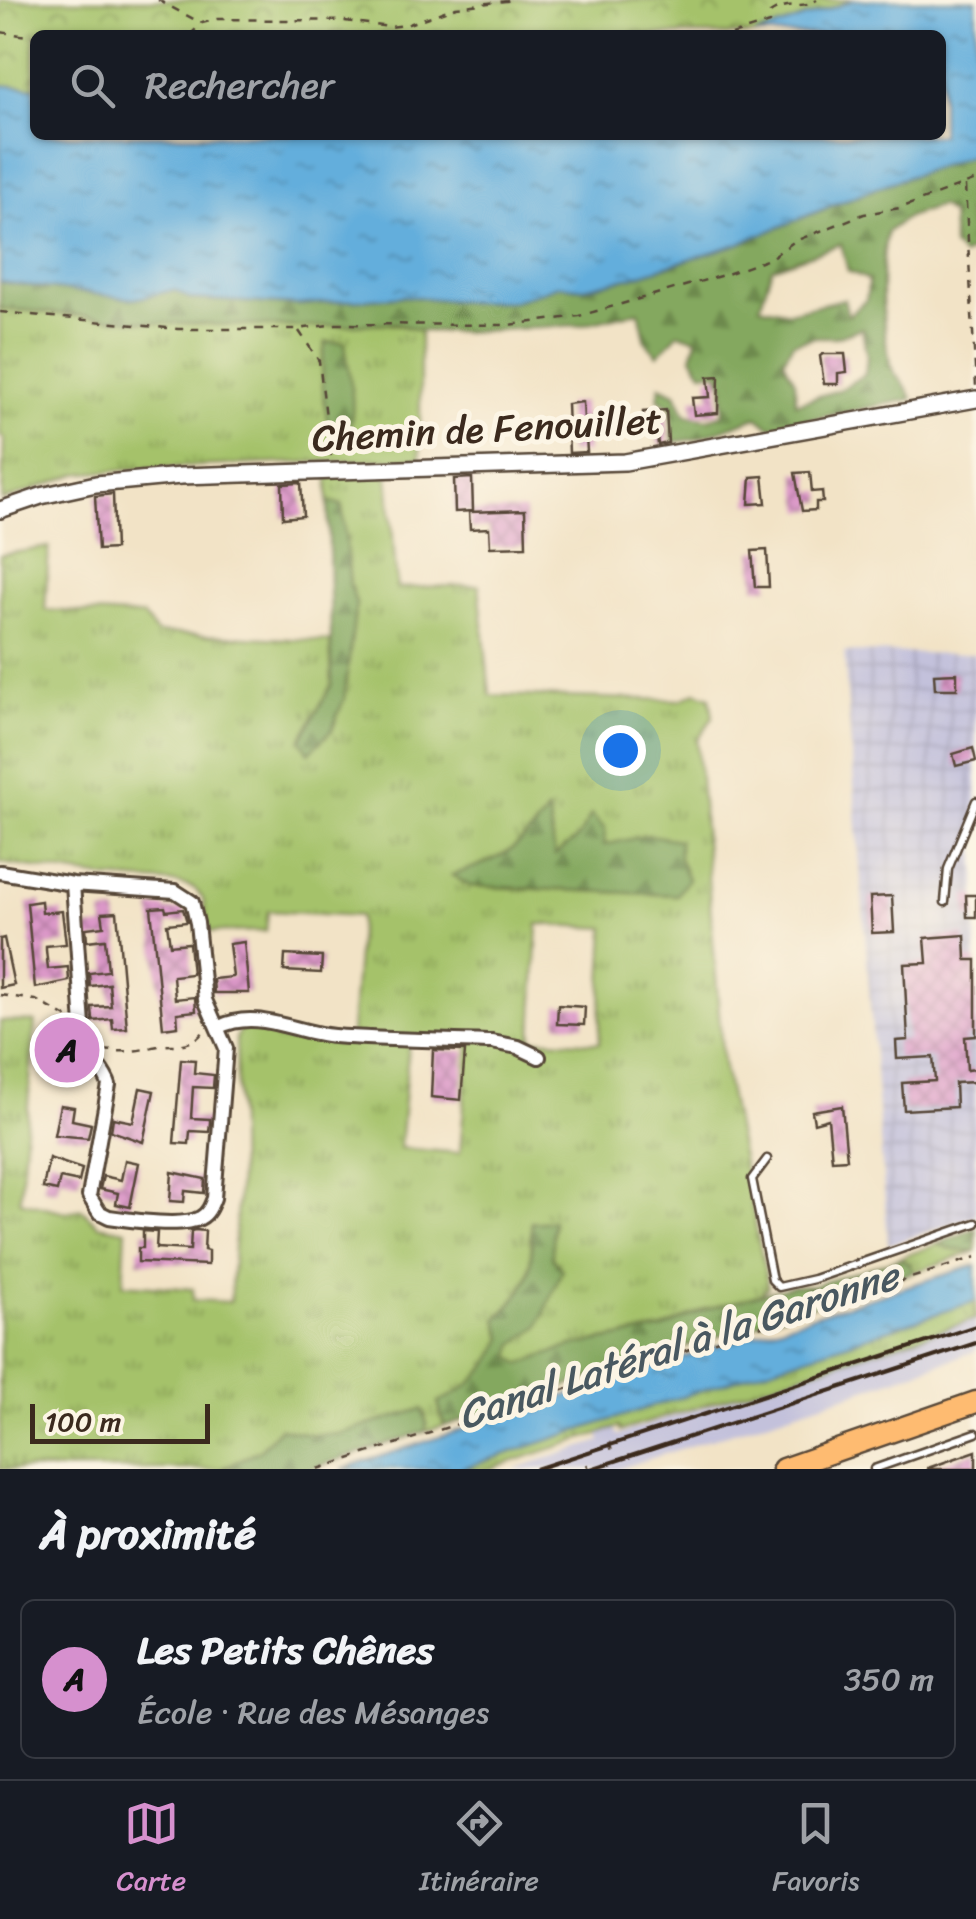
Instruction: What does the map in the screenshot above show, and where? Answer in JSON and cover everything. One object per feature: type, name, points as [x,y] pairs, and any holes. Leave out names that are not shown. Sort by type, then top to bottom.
[{"type":"main road","points":[[783,1469],[976,1402]]},
{"type":"street","name":"Chemin de Fenouillet","points":[[0,510],[96,484],[181,476],[626,462],[976,399]]},
{"type":"street","points":[[0,872],[73,884],[175,891],[192,902],[205,1000],[226,1048],[214,1198],[210,1210],[200,1219],[184,1222],[109,1217],[93,1206],[89,1187],[109,1086],[106,1075],[86,1049],[73,884]]},
{"type":"street","points":[[217,1023],[244,1019],[338,1036],[492,1042],[518,1047],[539,1057]]},
{"type":"lane","points":[[945,902],[948,870],[976,801]]},
{"type":"lane","points":[[766,1159],[752,1179],[772,1280],[779,1287],[814,1279],[976,1223]]},
{"type":"lane","points":[[874,1469],[976,1433]]},
{"type":"path","points":[[158,0],[202,23]]},
{"type":"path","points":[[195,30],[202,23],[217,19],[345,21],[390,27],[456,7],[514,0]]},
{"type":"path","points":[[747,30],[769,23],[770,13],[782,4],[809,4],[817,0]]},
{"type":"path","points":[[0,32],[30,35]]},
{"type":"path","points":[[0,312],[142,326],[298,330],[336,324],[509,326],[579,316],[727,274],[864,214],[900,208],[976,180]]},
{"type":"path","points":[[965,184],[976,388]]},
{"type":"path","points":[[298,330],[319,361],[331,470]]},
{"type":"path","points":[[0,995],[36,1000],[70,1018],[82,1016]]},
{"type":"path","points":[[86,1049],[133,1054],[157,1046],[180,1047],[217,1023]]},
{"type":"path","points":[[318,1469],[976,1257]]},
{"type":"path","points":[[609,1442],[613,1454]]},
{"type":"shaded area","points":[[844,652],[976,654],[976,1216],[888,1245]]},
{"type":"shaded area","points":[[976,1319],[976,1351],[851,1394],[618,1469],[514,1469],[601,1441],[599,1434],[615,1429],[618,1435]]},
{"type":"green space","points":[[0,0],[854,0],[769,30],[30,30],[30,88],[0,85]]},
{"type":"green space","points":[[976,154],[976,209],[967,211],[976,248],[962,256],[953,246],[951,215],[940,206],[907,217],[887,232],[882,281],[885,334],[891,366],[912,399],[770,427],[757,417],[696,439],[673,442],[671,407],[658,399],[660,386],[676,393],[686,415],[708,419],[723,414],[724,385],[718,372],[702,372],[692,357],[697,339],[679,333],[658,355],[646,342],[639,311],[580,325],[460,332],[420,331],[397,323],[308,327],[159,323],[0,308],[0,282],[134,299],[174,290],[191,299],[299,305],[404,296],[468,302],[514,301],[559,285],[584,288],[632,277],[738,244],[876,188]],"holes":[[[841,244],[848,271],[869,280],[866,300],[848,316],[844,299],[789,312],[760,306],[772,268]],[[862,328],[867,357],[865,374],[839,390],[796,403],[795,381],[783,360],[793,343],[836,337]]]},
{"type":"green space","points":[[0,308],[207,324],[385,324],[420,331],[420,458],[77,474],[2,501]]},
{"type":"green space","points":[[326,342],[345,343],[352,401],[347,434],[333,436],[327,416],[323,375]]},
{"type":"green space","points":[[388,475],[397,588],[479,585],[490,695],[680,700],[696,692],[710,697],[713,717],[697,741],[723,1063],[768,1287],[757,1297],[703,1310],[663,1329],[572,1346],[521,1364],[510,1357],[514,1344],[539,1326],[552,1258],[532,1223],[528,1276],[497,1319],[503,1338],[478,1377],[438,1402],[444,1426],[424,1432],[427,1424],[422,1409],[339,1434],[312,1435],[280,1428],[261,1449],[221,1469],[0,1469],[0,1021],[35,1022],[20,1201],[66,1212],[82,1209],[98,1225],[126,1230],[123,1284],[193,1289],[193,1300],[230,1302],[239,1176],[236,1038],[240,1028],[273,1030],[303,1041],[350,1044],[360,916],[268,911],[266,931],[209,932],[203,898],[194,888],[0,863],[0,555],[49,547],[45,610],[143,616],[156,633],[330,641],[332,684],[301,740],[332,730],[356,604],[350,585],[342,506],[328,501],[328,477]],"holes":[[[547,812],[555,856],[578,838],[679,859],[688,879],[676,895],[470,886],[453,876],[516,846]],[[538,924],[605,928],[599,1043],[532,1039]],[[409,1041],[469,1045],[460,1153],[400,1148]]]},
{"type":"green space","points":[[328,501],[342,505],[350,585],[356,604],[344,699],[332,730],[309,753],[301,740],[332,684]]},
{"type":"green space","points":[[548,811],[555,855],[578,838],[591,815],[605,829],[604,845],[649,835],[679,840],[679,859],[688,879],[677,895],[470,886],[452,875],[506,853]]},
{"type":"green space","points":[[553,1221],[552,1257],[562,1270],[539,1326],[514,1344],[511,1357],[521,1364],[572,1346],[663,1329],[703,1310],[792,1286],[816,1285],[899,1258],[909,1263],[914,1272],[445,1426],[438,1402],[477,1377],[503,1338],[497,1319],[528,1276],[531,1223]]},
{"type":"green space","points":[[976,1228],[976,1251],[954,1250],[938,1244]]},
{"type":"green space","points":[[938,1244],[954,1250],[976,1251],[914,1272],[909,1263],[899,1258]]},
{"type":"green space","points":[[976,1301],[976,1319],[621,1431],[619,1427],[489,1469],[460,1469]]},
{"type":"green space","points":[[422,1409],[427,1425],[424,1432],[310,1469],[221,1469],[261,1449],[280,1428],[312,1435],[339,1434]]},
{"type":"water","points":[[854,0],[976,0],[976,154],[875,188],[738,244],[632,277],[584,288],[559,285],[514,301],[468,302],[404,296],[299,305],[191,299],[174,290],[134,299],[0,282],[0,85],[30,88],[30,140],[946,140],[946,30],[769,30]]},
{"type":"water","points":[[976,1265],[976,1301],[460,1469],[342,1469],[748,1336]]},
{"type":"building","points":[[845,354],[847,372],[838,373],[838,384],[824,384],[820,356]]},
{"type":"building","points":[[719,376],[718,413],[694,415],[692,398],[710,397],[708,377]]},
{"type":"building","points":[[583,402],[584,419],[605,422],[606,435],[586,436],[587,452],[569,453],[567,404]]},
{"type":"building","points":[[666,410],[668,443],[658,445],[656,425],[644,426],[643,412]]},
{"type":"building","points":[[810,472],[812,492],[822,491],[823,502],[816,502],[816,510],[802,511],[795,473]]},
{"type":"building","points":[[763,476],[766,503],[749,504],[751,477]]},
{"type":"building","points":[[472,478],[473,511],[455,512],[454,479]]},
{"type":"building","points":[[301,483],[303,516],[283,518],[282,484]]},
{"type":"building","points":[[113,494],[115,549],[98,550],[95,496]]},
{"type":"building","points":[[525,510],[526,546],[490,547],[489,528],[470,529],[469,512]]},
{"type":"building","points":[[767,550],[769,587],[755,587],[752,551]]},
{"type":"building","points":[[957,673],[957,689],[935,689],[934,674]]},
{"type":"building","points":[[973,748],[976,761],[956,766],[953,754]]},
{"type":"building","points":[[966,895],[976,895],[976,917],[967,917]]},
{"type":"building","points":[[892,896],[894,932],[872,933],[870,897]]},
{"type":"building","points":[[41,901],[42,913],[62,911],[66,944],[46,946],[46,950],[48,969],[68,967],[69,981],[35,988],[27,903]]},
{"type":"building","points":[[165,907],[166,911],[183,909],[187,922],[167,924],[170,945],[189,943],[192,974],[173,976],[175,999],[195,997],[196,1011],[177,1013],[178,1026],[163,1028],[151,908]]},
{"type":"building","points":[[117,912],[127,1028],[113,1029],[112,1019],[93,1021],[92,1007],[111,1006],[109,984],[90,986],[89,973],[108,971],[105,939],[87,941],[86,928],[104,926],[102,913]]},
{"type":"building","points":[[965,935],[966,960],[976,960],[976,1036],[965,1037],[967,1070],[976,1069],[976,1082],[955,1083],[956,1107],[904,1110],[902,1083],[935,1081],[933,1057],[897,1059],[896,1041],[908,1040],[904,964],[927,963],[925,938]]},
{"type":"building","points":[[4,938],[14,985],[0,988],[0,939]]},
{"type":"building","points":[[244,942],[249,993],[214,993],[213,979],[233,977],[229,944]]},
{"type":"building","points":[[285,955],[322,957],[321,973],[284,971]]},
{"type":"building","points":[[558,1005],[585,1007],[584,1025],[557,1024]]},
{"type":"building","points":[[61,1044],[75,1045],[72,1083],[58,1082]]},
{"type":"building","points":[[433,1050],[465,1051],[461,1100],[431,1097]]},
{"type":"building","points":[[181,1059],[195,1060],[194,1073],[214,1075],[213,1088],[193,1087],[191,1118],[210,1122],[209,1132],[190,1131],[189,1144],[174,1143]]},
{"type":"building","points":[[140,1088],[154,1091],[143,1142],[111,1131],[113,1118],[133,1122]]},
{"type":"building","points":[[60,1105],[74,1107],[72,1120],[91,1124],[88,1138],[54,1135]]},
{"type":"building","points":[[842,1106],[847,1159],[832,1160],[828,1119],[814,1123],[812,1111]]},
{"type":"building","points":[[49,1158],[82,1169],[79,1182],[60,1178],[57,1191],[43,1188]]},
{"type":"building","points":[[125,1160],[139,1163],[130,1207],[116,1204],[118,1193],[100,1189],[103,1176],[121,1180]]},
{"type":"building","points":[[172,1172],[205,1179],[204,1193],[185,1191],[184,1202],[170,1201]]},
{"type":"building","points":[[143,1231],[157,1232],[156,1248],[190,1250],[191,1231],[205,1231],[208,1265],[138,1262]]},
{"type":"building","points":[[976,1451],[976,1469],[928,1469],[928,1468]]},
{"type":"railway","points":[[536,1469],[976,1326]]},
{"type":"railway","points":[[591,1469],[976,1343]]},
{"type":"place","name":"Les Petits Chênes","points":[[67,1050]]},
{"type":"water label","name":"Canal Latéral à la Garonne","points":[[678,1345]]}]
